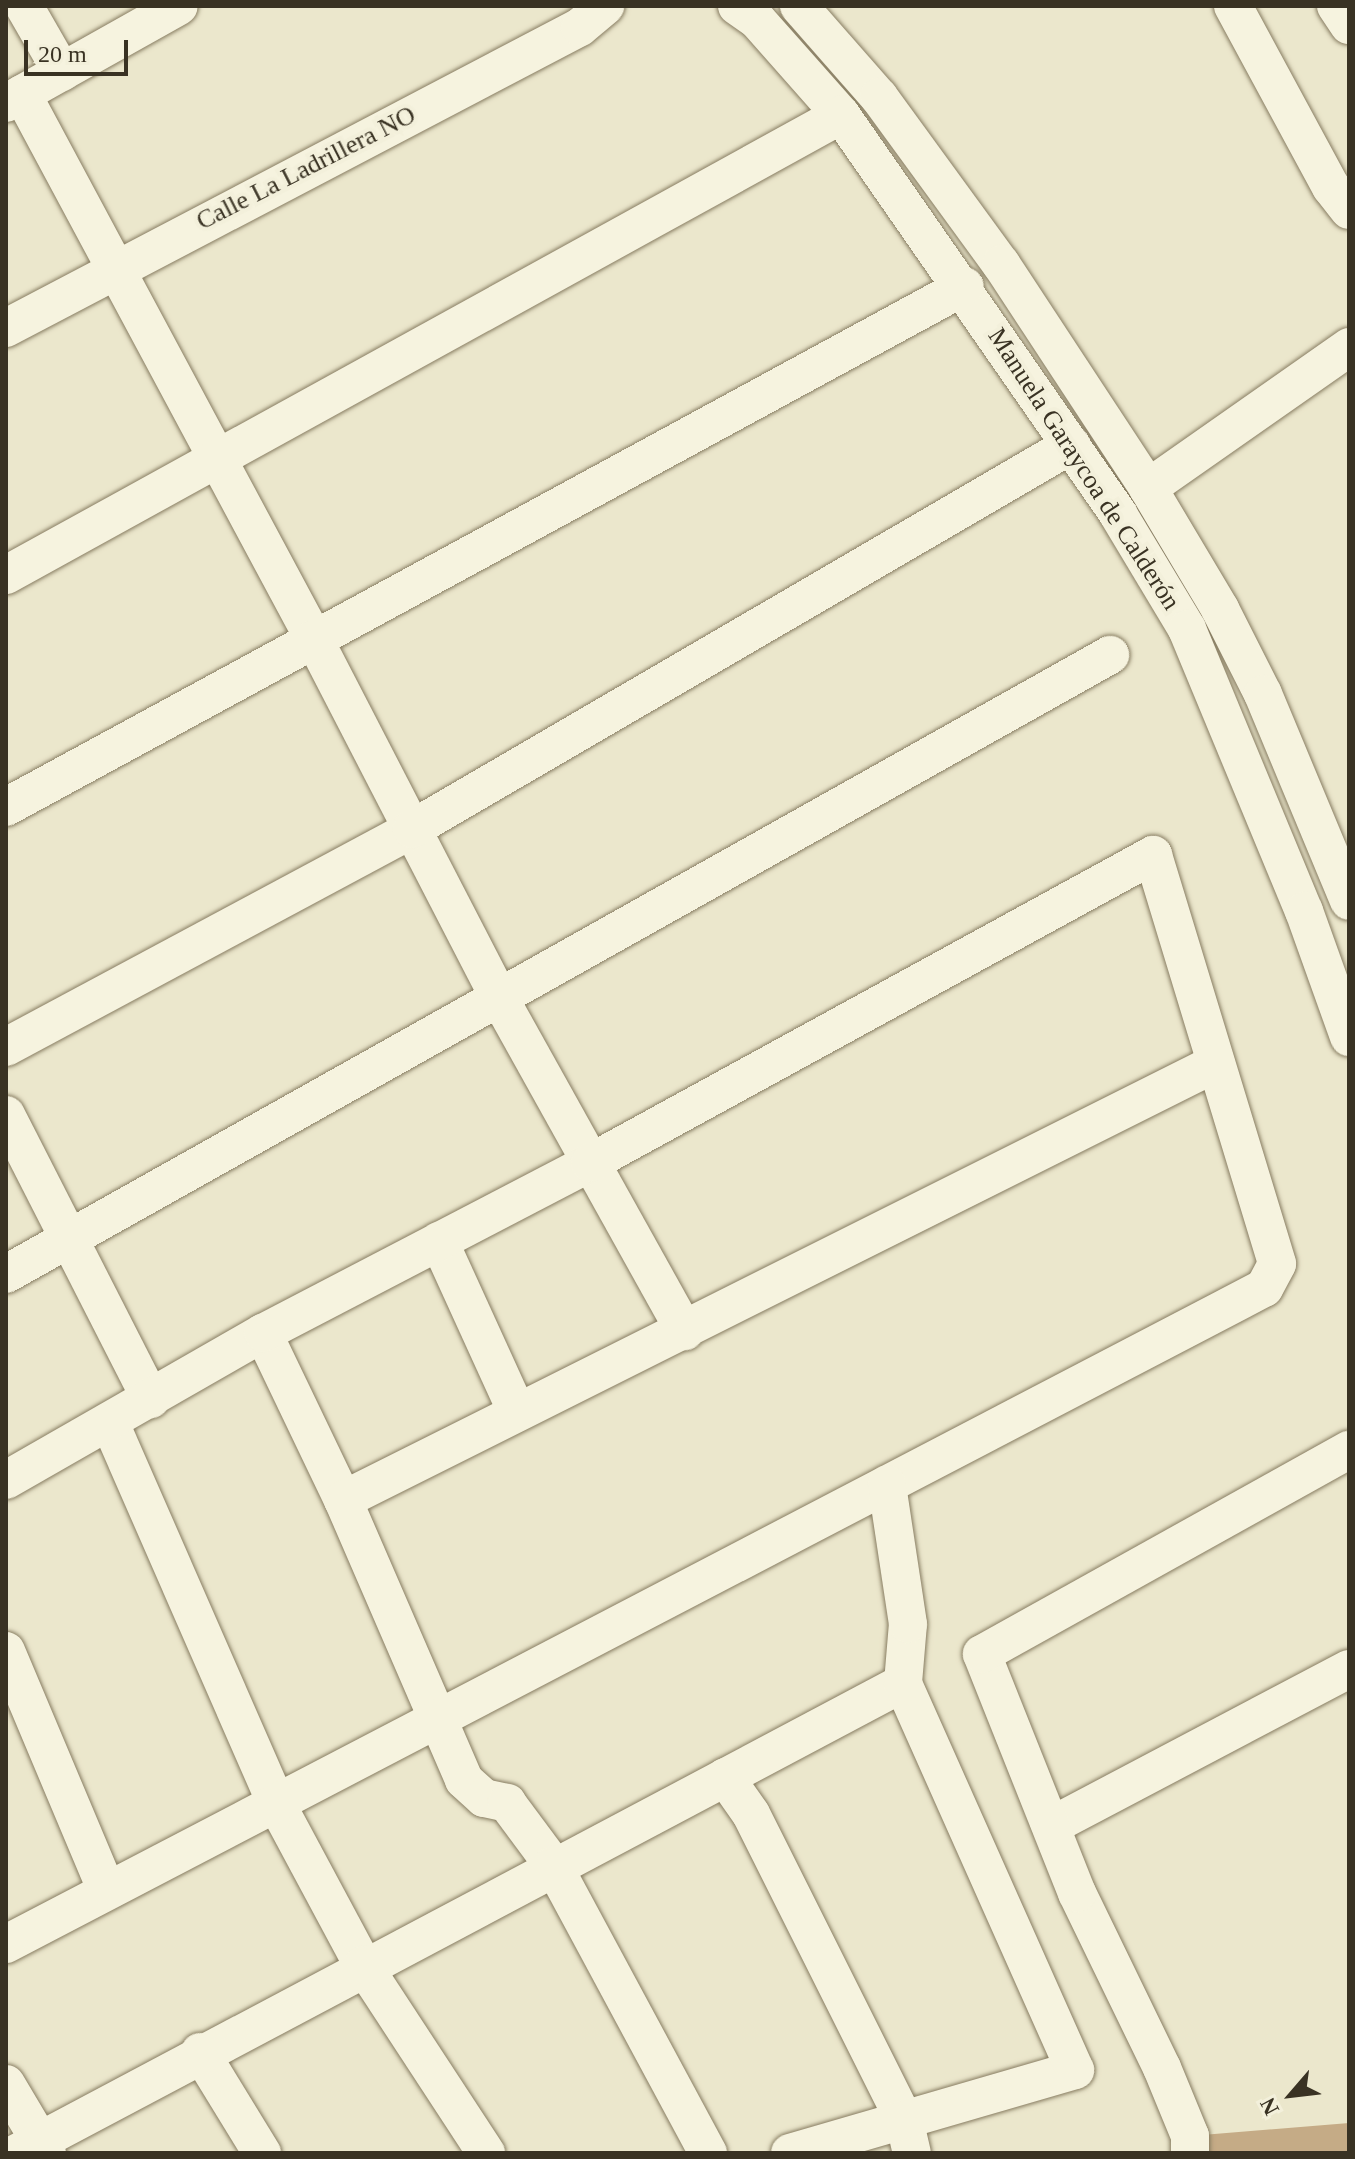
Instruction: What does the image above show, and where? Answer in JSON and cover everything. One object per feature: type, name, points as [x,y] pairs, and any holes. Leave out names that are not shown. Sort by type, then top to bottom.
[{"type":"street","points":[[24,6],[62,72]]},
{"type":"street","points":[[179,6],[14,99],[116,266],[501,1001],[685,1331]]},
{"type":"street","name":"Calle La Ladrillera NO","points":[[6,328],[116,266],[580,27],[605,6]]},
{"type":"street","name":"Manuela Garaycoa de Calderón","points":[[737,6],[757,20],[841,115],[965,286],[1071,445],[1187,629],[1304,911],[1349,1037]]},
{"type":"street","name":"Manuela Garaycoa de Calderón","points":[[799,6],[879,97],[991,251],[1148,488],[1220,609],[1263,694],[1349,901]]},
{"type":"street","points":[[1233,6],[1331,187],[1349,210]]},
{"type":"street","points":[[1336,6],[1349,25]]},
{"type":"street","points":[[6,575],[841,115]]},
{"type":"street","points":[[6,807],[965,286]]},
{"type":"street","points":[[1148,488],[1336,356]]},
{"type":"street","points":[[6,1047],[412,829],[1071,445]]},
{"type":"street","points":[[6,1274],[501,1001],[1110,655]]},
{"type":"street","points":[[6,1480],[263,1333],[590,1163],[1153,855],[1277,1264],[1264,1288],[436,1716],[6,1944]]},
{"type":"street","points":[[343,1500],[516,1410],[685,1331],[1216,1063]]},
{"type":"street","points":[[6,1115],[151,1399]]},
{"type":"street","points":[[439,1241],[516,1410]]},
{"type":"street","points":[[263,1333],[343,1500],[464,1780],[484,1798],[507,1803],[553,1865],[708,2153]]},
{"type":"street","points":[[110,1423],[276,1803],[363,1965],[486,2153]]},
{"type":"street","points":[[1190,2153],[1190,2136],[1162,2068],[1051,1826],[982,1654],[1349,1450]]},
{"type":"street","points":[[790,2153],[908,2136],[1075,2070],[903,1683],[908,1624],[887,1485]]},
{"type":"street","points":[[6,1651],[107,1891]]},
{"type":"street","points":[[1051,1826],[1349,1669]]},
{"type":"street","points":[[6,2084],[35,2149],[200,2052],[903,1683]]},
{"type":"street","points":[[725,1777],[751,1814],[908,2136]]},
{"type":"street","points":[[200,2052],[262,2153]]},
{"type":"building","points":[[1349,2123],[1349,2153],[1190,2153],[1190,2136]]}]
